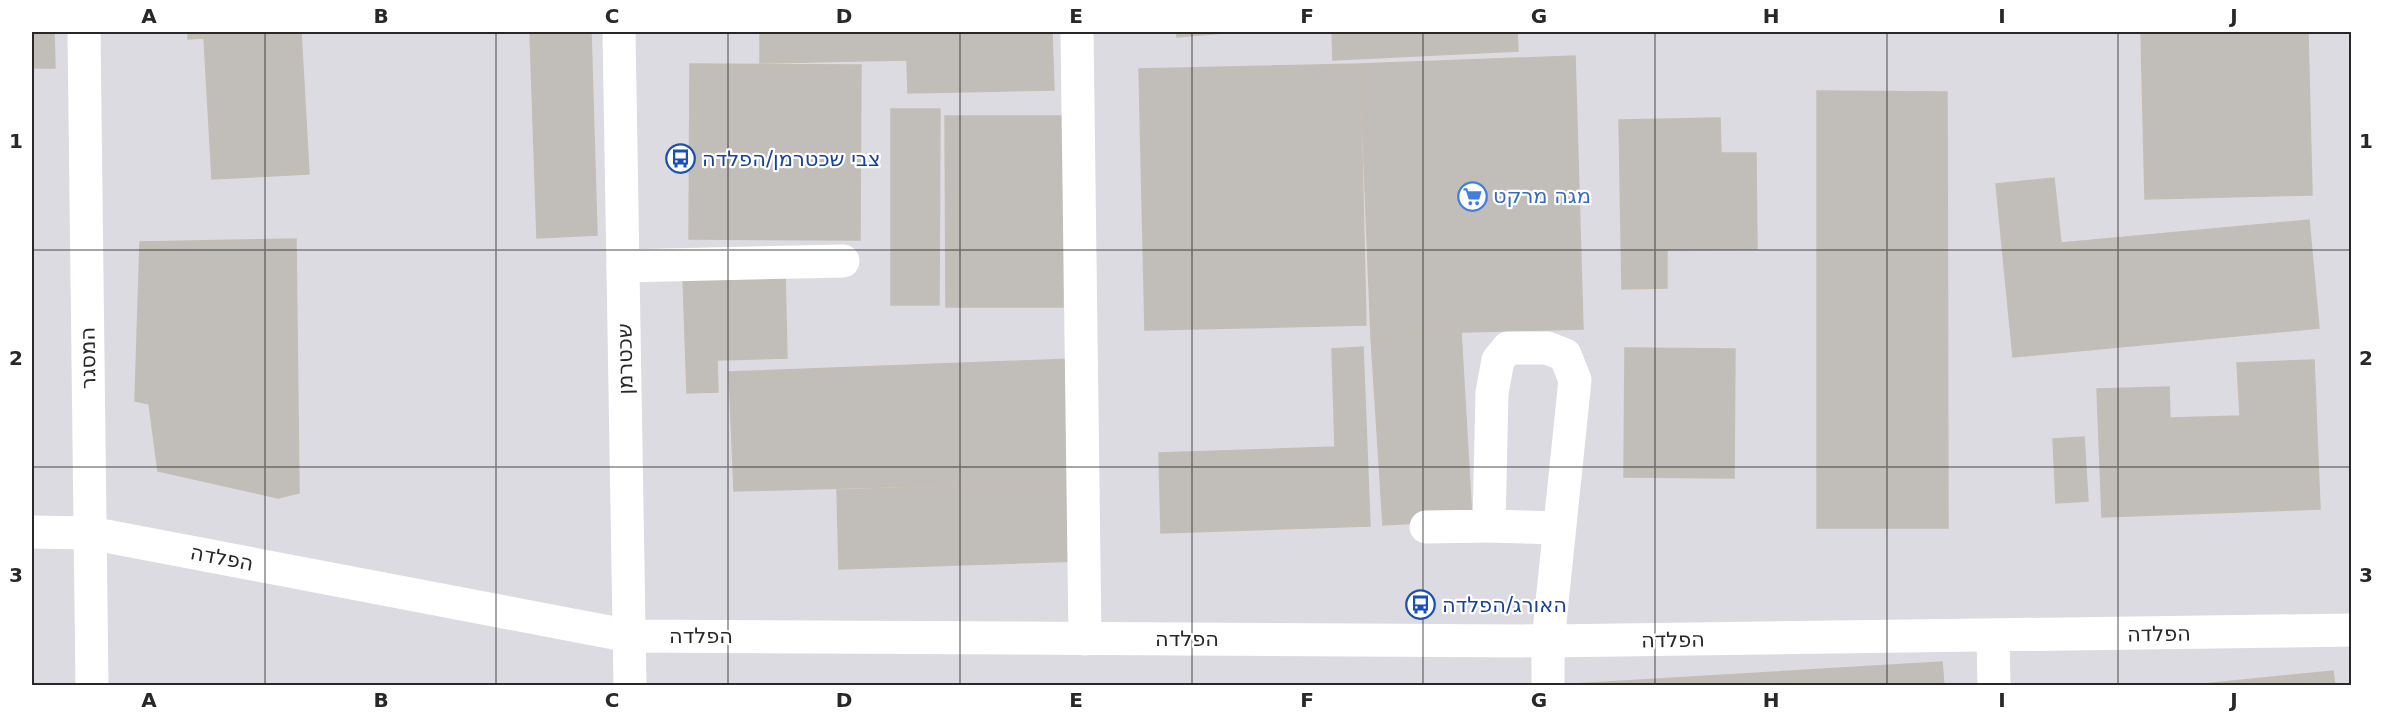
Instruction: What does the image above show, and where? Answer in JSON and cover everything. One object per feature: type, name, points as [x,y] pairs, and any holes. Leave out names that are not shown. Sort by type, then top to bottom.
[{"type":"street","name":"המסגר","points":[[84,32],[92,686]]},
{"type":"street","name":"שכטרמן","points":[[619,32],[630,686]]},
{"type":"street","points":[[1077,32],[1085,639]]},
{"type":"street","points":[[623,266],[843,261]]},
{"type":"street","points":[[1489,526],[1492,393],[1498,360],[1508,348],[1547,348],[1564,356],[1575,380],[1548,641],[1548,686]]},
{"type":"street","points":[[1426,527],[1559,528]]},
{"type":"street","name":"הפלדה","points":[[32,532],[90,532],[630,636],[1548,641],[2352,630]]},
{"type":"street","points":[[1993,636],[1994,686]]},
{"type":"shaded area","points":[[32,32],[2351,32],[2351,685],[32,685]]},
{"type":"building","points":[[32,32],[54,32],[55,68],[32,68]]},
{"type":"building","points":[[188,32],[301,32],[309,174],[212,179],[204,38],[188,39]]},
{"type":"building","points":[[530,32],[591,32],[597,235],[537,238]]},
{"type":"building","points":[[760,32],[1052,32],[1054,90],[908,93],[907,60],[760,63]]},
{"type":"building","points":[[1176,32],[1235,32],[1177,37]]},
{"type":"building","points":[[1332,32],[1517,32],[1518,51],[1333,60]]},
{"type":"building","points":[[2141,32],[2308,32],[2312,195],[2145,199]]},
{"type":"building","name":"מגה מרקט","points":[[1575,56],[1583,329],[1371,337],[1360,64]]},
{"type":"building","points":[[690,64],[861,65],[860,240],[689,239]]},
{"type":"building","points":[[1360,64],[1366,325],[1145,330],[1139,69]]},
{"type":"building","points":[[1817,91],[1947,92],[1948,528],[1817,528]]},
{"type":"building","points":[[891,109],[940,109],[939,305],[891,305]]},
{"type":"building","points":[[945,116],[1063,116],[1063,307],[946,307]]},
{"type":"building","points":[[1720,118],[1721,153],[1756,153],[1757,249],[1667,250],[1667,288],[1622,289],[1619,120]]},
{"type":"building","points":[[2054,178],[2061,243],[2309,220],[2319,328],[2013,357],[1996,184]]},
{"type":"building","points":[[296,239],[299,493],[278,498],[158,471],[149,404],[135,401],[140,242]]},
{"type":"building","points":[[785,274],[787,358],[717,360],[718,392],[687,393],[683,277]]},
{"type":"building","points":[[1461,332],[1472,520],[1383,525],[1371,337]]},
{"type":"building","points":[[1363,347],[1370,526],[1161,533],[1159,453],[1335,447],[1332,349]]},
{"type":"building","points":[[1625,348],[1735,349],[1734,478],[1624,477]]},
{"type":"building","points":[[1073,359],[1075,482],[734,491],[729,372]]},
{"type":"building","points":[[2314,360],[2320,509],[2102,517],[2097,389],[2169,387],[2170,418],[2240,416],[2237,363]]},
{"type":"building","points":[[2084,437],[2088,501],[2056,503],[2053,439]]},
{"type":"building","points":[[1075,482],[1078,561],[839,569],[837,490]]},
{"type":"building","points":[[1942,662],[1944,686],[1575,686],[1575,684]]},
{"type":"building","points":[[2333,671],[2335,686],[2183,686]]},
{"type":"place","name":"צבי שכטרמן/הפלדה","points":[[681,159]]},
{"type":"place","name":"מגה מרקט","points":[[1472,196]]},
{"type":"place","name":"האורג/הפלדה","points":[[1421,605]]}]
